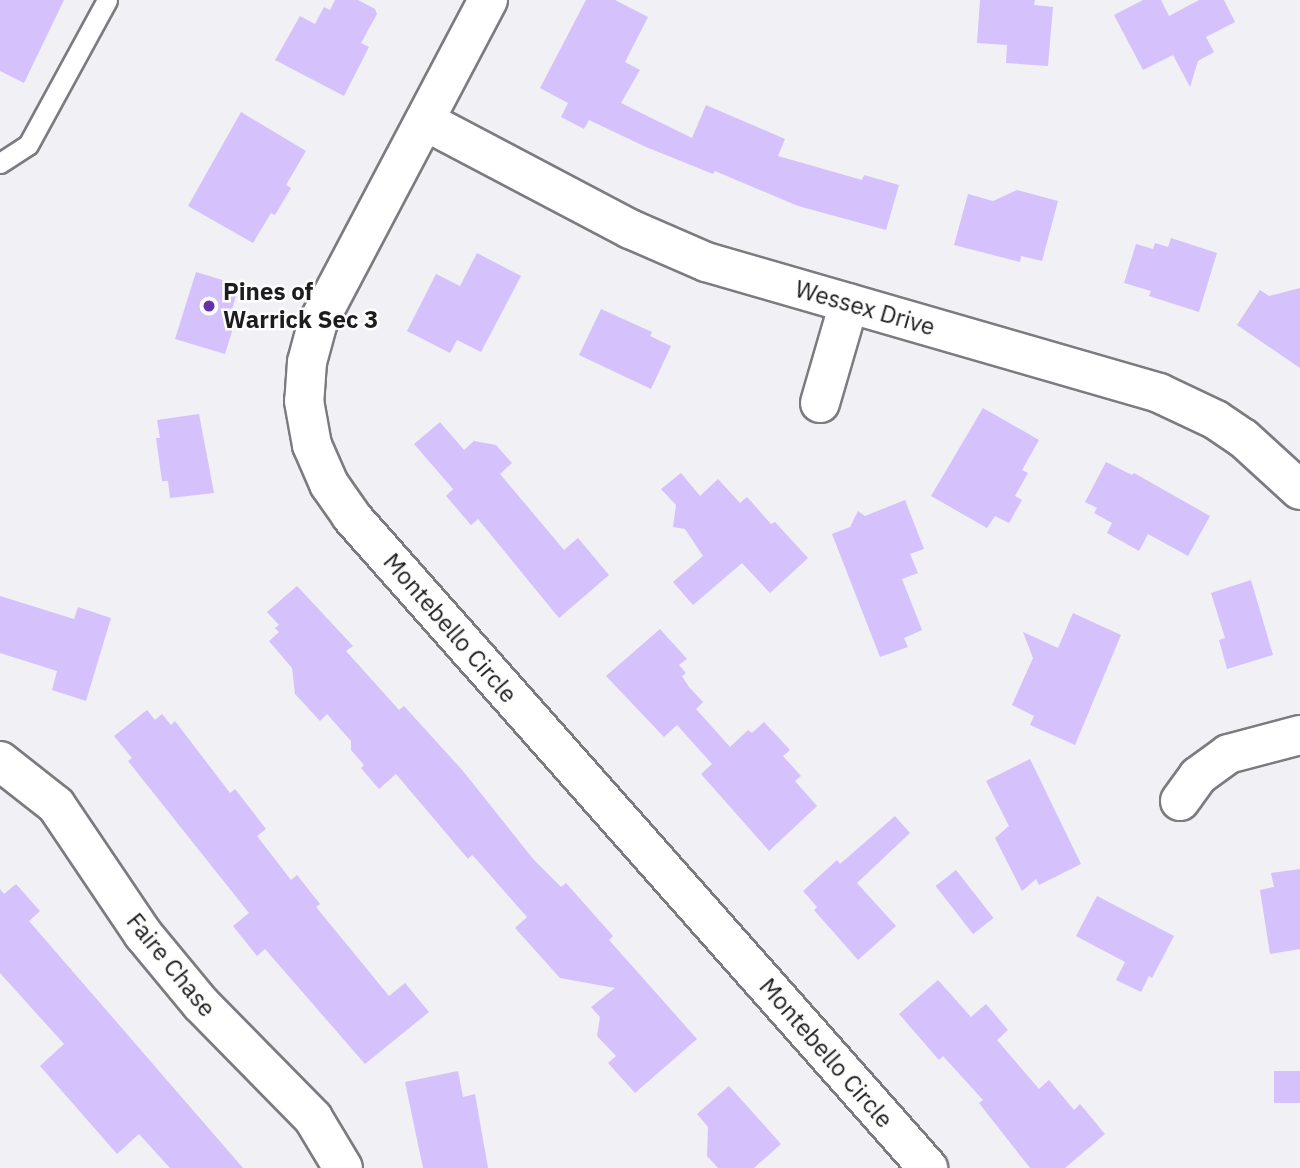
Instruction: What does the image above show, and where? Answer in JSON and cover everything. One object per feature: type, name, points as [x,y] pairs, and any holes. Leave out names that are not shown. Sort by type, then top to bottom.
[{"type":"street","name":"Montebello Circle","points":[[488,0],[324,308],[307,362],[304,401],[312,444],[329,484],[351,516],[928,1168]]},
{"type":"street","name":"Wessex Drive","points":[[425,121],[673,250],[1159,393],[1216,420],[1243,438],[1300,491]]},
{"type":"street","points":[[820,403],[849,303]]},
{"type":"street","points":[[1180,802],[1198,776],[1228,754],[1300,735]]},
{"type":"street","name":"Faire Chase","points":[[0,761],[56,805],[143,934],[201,1004],[313,1118],[344,1168]]},
{"type":"lane","points":[[0,163],[28,145],[107,0]]},
{"type":"building","points":[[0,0],[64,0],[24,83],[0,71]]},
{"type":"building","points":[[335,0],[358,0],[375,9],[377,14],[361,43],[369,47],[344,96],[275,60],[300,16],[315,24],[324,7],[330,10]]},
{"type":"building","points":[[586,0],[615,0],[648,17],[625,62],[640,70],[621,103],[692,138],[706,105],[785,139],[778,156],[862,180],[864,175],[899,185],[886,230],[798,206],[715,171],[713,174],[646,147],[589,120],[584,129],[561,117],[568,103],[540,88]]},
{"type":"building","points":[[980,0],[1035,0],[1034,5],[1053,7],[1048,66],[1006,63],[1007,45],[977,43]]},
{"type":"building","points":[[1143,0],[1161,0],[1169,16],[1199,0],[1224,0],[1235,22],[1206,37],[1214,52],[1198,61],[1190,87],[1173,55],[1143,70],[1114,15]]},
{"type":"building","points":[[241,112],[306,151],[286,185],[291,188],[275,215],[271,213],[253,243],[188,206]]},
{"type":"building","points":[[1017,190],[1058,201],[1042,261],[1021,256],[1020,262],[954,245],[968,194],[993,201]]},
{"type":"building","points":[[1171,238],[1217,253],[1199,312],[1149,296],[1151,291],[1124,283],[1136,244],[1153,249],[1155,243],[1168,247]]},
{"type":"building","points":[[477,253],[521,276],[481,352],[457,340],[450,353],[407,331],[436,274],[460,286]]},
{"type":"building","name":"Pines of Warrick Sec 3","points":[[196,272],[239,285],[227,327],[233,328],[225,354],[175,339]]},
{"type":"building","points":[[1300,288],[1300,368],[1237,325],[1260,290],[1269,296]]},
{"type":"building","points":[[601,309],[652,332],[650,336],[671,346],[651,389],[579,355]]},
{"type":"building","points":[[983,408],[1039,440],[1022,470],[1028,473],[1015,496],[1022,500],[1009,523],[995,516],[987,528],[931,496]]},
{"type":"building","points":[[199,414],[214,493],[170,498],[168,481],[162,481],[156,438],[160,438],[157,420]]},
{"type":"building","points":[[440,422],[464,450],[474,441],[496,445],[512,463],[500,474],[564,550],[578,538],[609,575],[559,618],[478,519],[471,525],[446,496],[453,489],[414,444]]},
{"type":"building","points":[[1106,462],[1132,475],[1134,473],[1210,516],[1188,556],[1148,534],[1139,551],[1107,533],[1112,523],[1094,513],[1097,508],[1085,502]]},
{"type":"building","points":[[681,473],[700,496],[718,479],[740,503],[747,497],[771,524],[775,522],[808,558],[770,593],[742,563],[693,605],[673,582],[703,556],[685,529],[673,527],[676,505],[661,489]]},
{"type":"building","points":[[905,500],[924,549],[910,554],[918,573],[902,579],[922,630],[904,638],[908,647],[880,657],[832,534],[850,527],[858,511],[865,516]]},
{"type":"building","points":[[1251,580],[1273,655],[1227,669],[1219,640],[1225,638],[1211,593]]},
{"type":"building","points":[[297,586],[353,646],[346,651],[399,710],[404,706],[463,771],[534,860],[561,887],[566,883],[613,936],[609,940],[697,1039],[635,1093],[608,1063],[616,1056],[597,1036],[600,1017],[591,1007],[615,988],[560,978],[515,928],[527,917],[476,859],[472,855],[468,859],[396,774],[379,789],[361,768],[364,765],[351,750],[351,741],[327,714],[320,721],[295,694],[292,668],[269,641],[279,632],[275,628],[279,625],[267,612]]},
{"type":"building","points":[[0,596],[74,619],[78,607],[111,618],[86,701],[52,690],[57,671],[0,653]]},
{"type":"building","points":[[1073,613],[1121,635],[1075,745],[1030,725],[1034,716],[1012,705],[1033,658],[1023,632],[1058,648]]},
{"type":"building","points":[[660,629],[687,659],[679,665],[686,673],[682,676],[689,687],[703,702],[696,709],[730,747],[748,730],[752,733],[764,722],[790,750],[783,756],[801,776],[795,781],[817,806],[769,851],[701,774],[712,764],[677,725],[664,737],[606,676]]},
{"type":"building","points":[[147,710],[155,720],[162,714],[171,725],[175,721],[230,793],[235,789],[266,829],[257,836],[291,880],[297,875],[320,904],[316,907],[389,996],[405,983],[429,1012],[365,1064],[265,949],[257,956],[233,926],[249,913],[128,761],[132,758],[114,736]]},
{"type":"building","points":[[1030,759],[1081,864],[1039,885],[1036,879],[1022,891],[995,838],[1009,826],[986,781]]},
{"type":"building","points":[[895,816],[910,833],[857,883],[896,926],[858,960],[814,910],[817,907],[803,891],[837,860],[840,864]]},
{"type":"building","points":[[1300,869],[1300,949],[1270,954],[1260,890],[1274,887],[1271,873]]},
{"type":"building","points":[[956,870],[994,918],[973,934],[936,886]]},
{"type":"building","points":[[16,884],[40,911],[29,921],[243,1168],[170,1168],[139,1134],[117,1154],[40,1066],[64,1044],[0,973],[0,889],[4,894]]},
{"type":"building","points":[[1097,896],[1174,936],[1152,978],[1149,976],[1141,992],[1116,980],[1125,962],[1076,936]]},
{"type":"building","points":[[938,980],[971,1017],[986,1004],[1008,1030],[997,1040],[1039,1089],[1049,1080],[1074,1110],[1080,1104],[1105,1134],[1065,1168],[1030,1168],[979,1103],[983,1100],[943,1056],[939,1060],[899,1014]]},
{"type":"building","points":[[458,1071],[463,1097],[475,1094],[488,1168],[423,1168],[405,1082]]},
{"type":"building","points":[[1274,1071],[1300,1071],[1300,1103],[1274,1103]]},
{"type":"building","points":[[729,1086],[781,1144],[754,1168],[718,1168],[707,1156],[708,1127],[697,1114]]},
{"type":"place","name":"Pines of Warrick Sec 3","points":[[209,306]]}]
